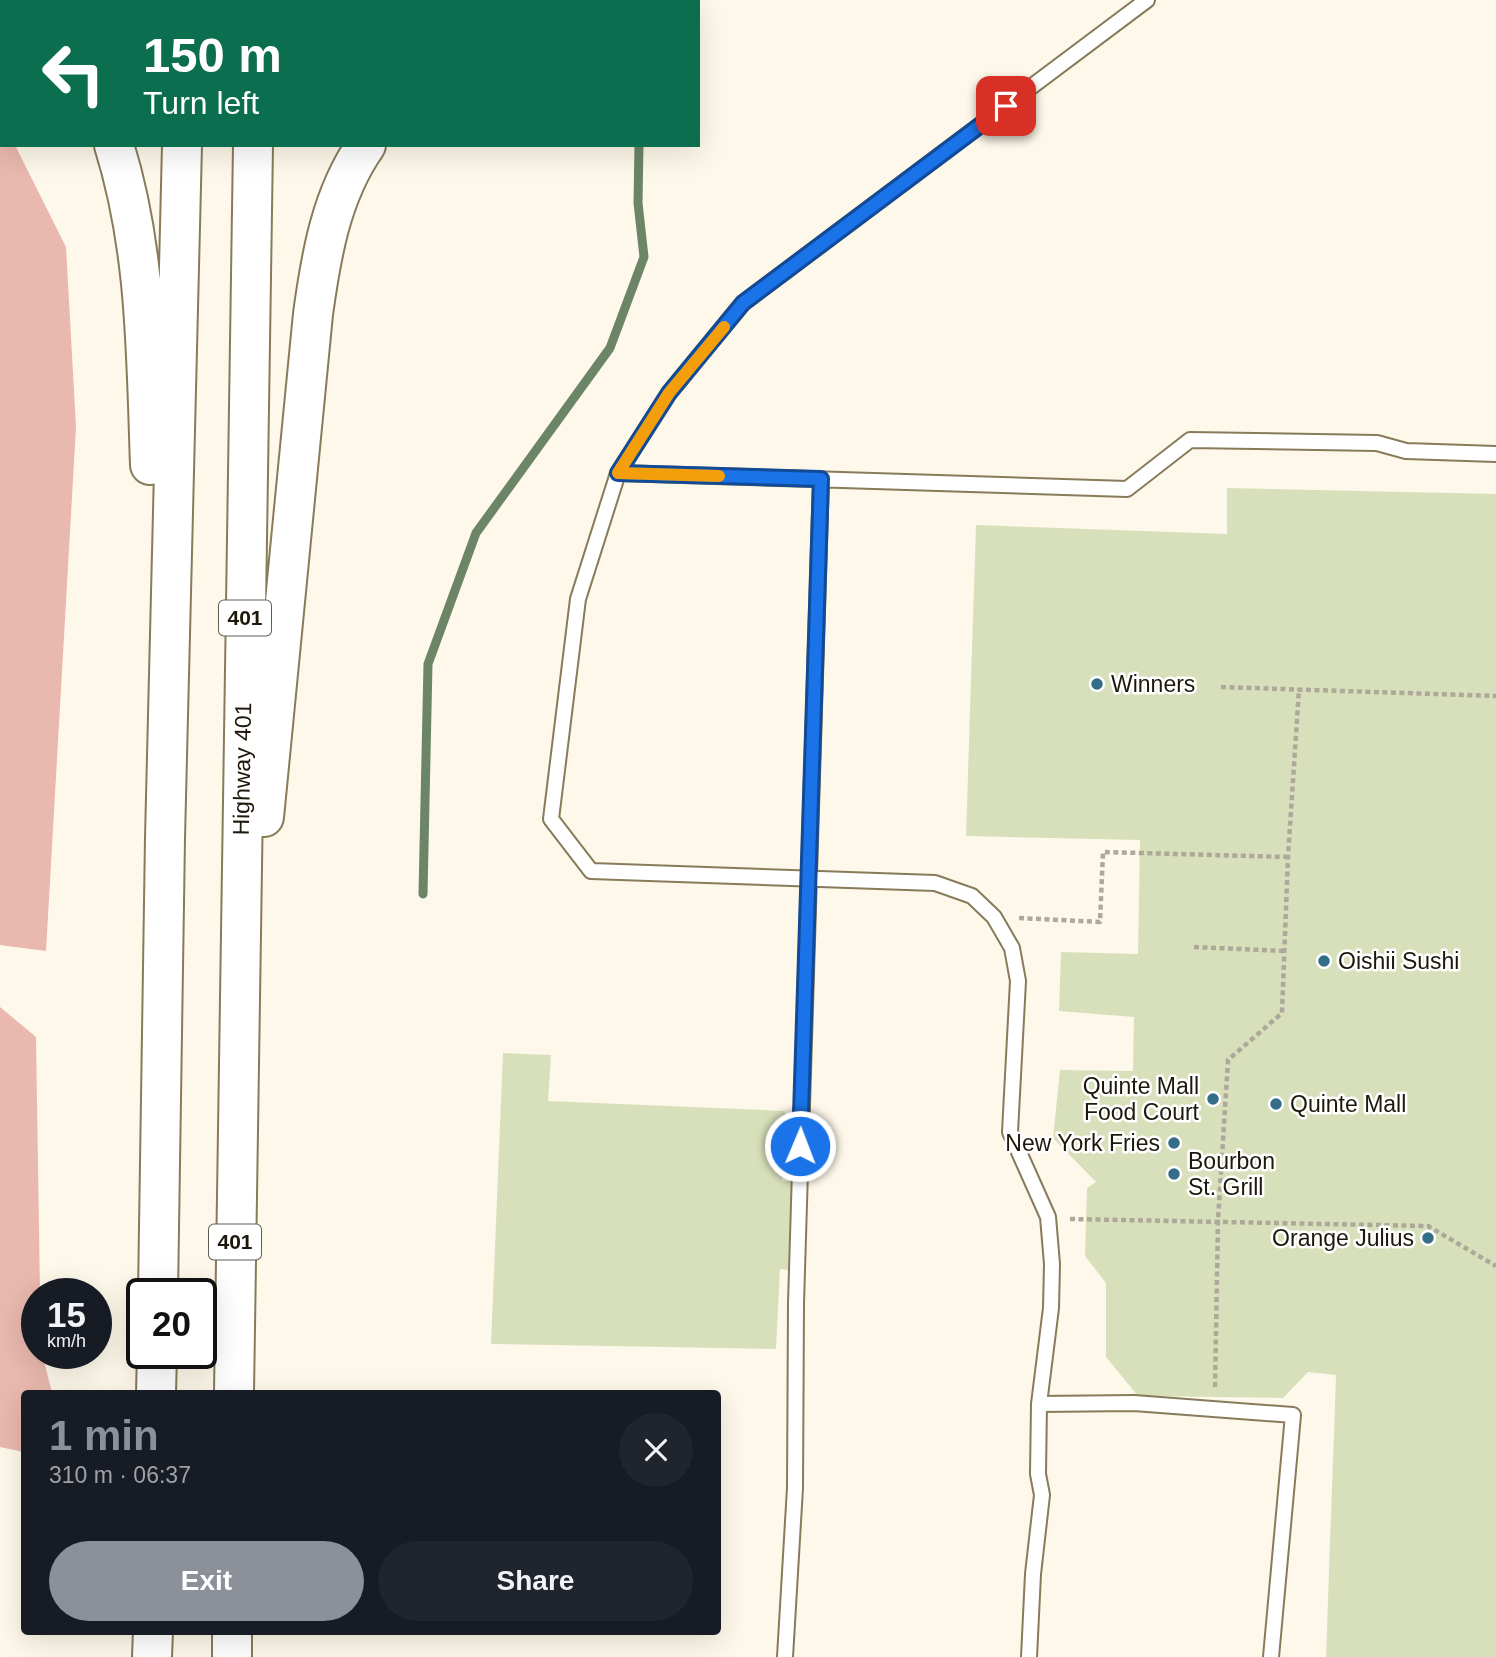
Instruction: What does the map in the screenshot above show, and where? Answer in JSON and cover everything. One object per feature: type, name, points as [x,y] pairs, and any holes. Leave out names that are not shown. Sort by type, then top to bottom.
[{"type":"highway","points":[[115,147],[135,221],[144,307],[165,838]]},
{"type":"highway","points":[[158,1278],[165,838],[182,147]]},
{"type":"highway","name":"Highway 401","points":[[234,1390],[236,1091],[253,147]]},
{"type":"highway","points":[[236,1091],[313,314],[322,250],[339,198],[365,147]]},
{"type":"highway","points":[[156,1390],[157,1369]]},
{"type":"highway","points":[[152,1657],[153,1635]]},
{"type":"highway","points":[[232,1635],[232,1657]]},
{"type":"lane","points":[[1029,1657],[1033,1574],[1042,1496],[1038,1474],[1039,1404],[1051,1308],[1052,1265],[1048,1217],[1010,1132],[1018,981],[1012,948],[994,917],[972,897],[935,883],[591,871],[551,819],[578,599],[618,473],[669,393],[743,303],[1147,0]]},
{"type":"lane","points":[[618,473],[1127,489],[1190,440],[1377,443],[1406,452],[1496,454]]},
{"type":"lane","points":[[785,1657],[795,1488],[795,1329],[821,479]]},
{"type":"lane","points":[[1039,1404],[1134,1404],[1293,1415],[1271,1657]]},
{"type":"path","points":[[1221,687],[1496,696]]},
{"type":"path","points":[[1216,1410],[1218,1220],[1228,1060],[1282,1013],[1288,857],[1299,689]]},
{"type":"path","points":[[994,917],[1100,922],[1103,852],[1288,857]]},
{"type":"path","points":[[1194,947],[1284,951]]},
{"type":"path","points":[[1048,1217],[1428,1227],[1496,1266]]},
{"type":"shaded area","points":[[0,147],[16,147],[66,247],[76,427],[46,951],[0,945]]},
{"type":"shaded area","points":[[0,1007],[36,1037],[40,1278],[21,1278],[21,1369],[46,1369],[51,1390],[21,1390],[21,1451],[0,1447]]},
{"type":"building","name":"Quinte Mall","points":[[1227,488],[1496,494],[1496,1657],[1326,1657],[1336,1375],[1308,1372],[1283,1398],[1138,1396],[1106,1357],[1106,1283],[1085,1256],[1087,1188],[1096,1182],[1053,1138],[1060,1070],[1133,1071],[1134,1017],[1059,1011],[1061,952],[1138,954],[1140,840],[966,836],[976,525],[1227,534]]},
{"type":"building","points":[[503,1053],[551,1055],[548,1101],[785,1111],[782,1181],[792,1181],[788,1270],[780,1269],[776,1349],[491,1344]]},
{"type":"waterway","points":[[423,894],[428,664],[476,533],[610,348],[644,257],[638,203],[639,147]]},
{"type":"slow traffic","points":[[719,476],[618,473],[669,393],[724,327]]},
{"type":"place","name":"Winners","points":[[1097,684]]},
{"type":"place","name":"Oishii Sushi","points":[[1324,961]]},
{"type":"place","name":"Quinte Mall Food Court","points":[[1213,1099]]},
{"type":"place","name":"Quinte Mall","points":[[1276,1104]]},
{"type":"place","name":"New York Fries","points":[[1174,1143]]},
{"type":"place","name":"Bourbon St. Grill","points":[[1174,1174]]},
{"type":"place","name":"Orange Julius","points":[[1428,1238]]},
{"type":"route","points":[[800,1146],[821,479],[618,473],[669,393],[743,303],[1006,106]]}]
